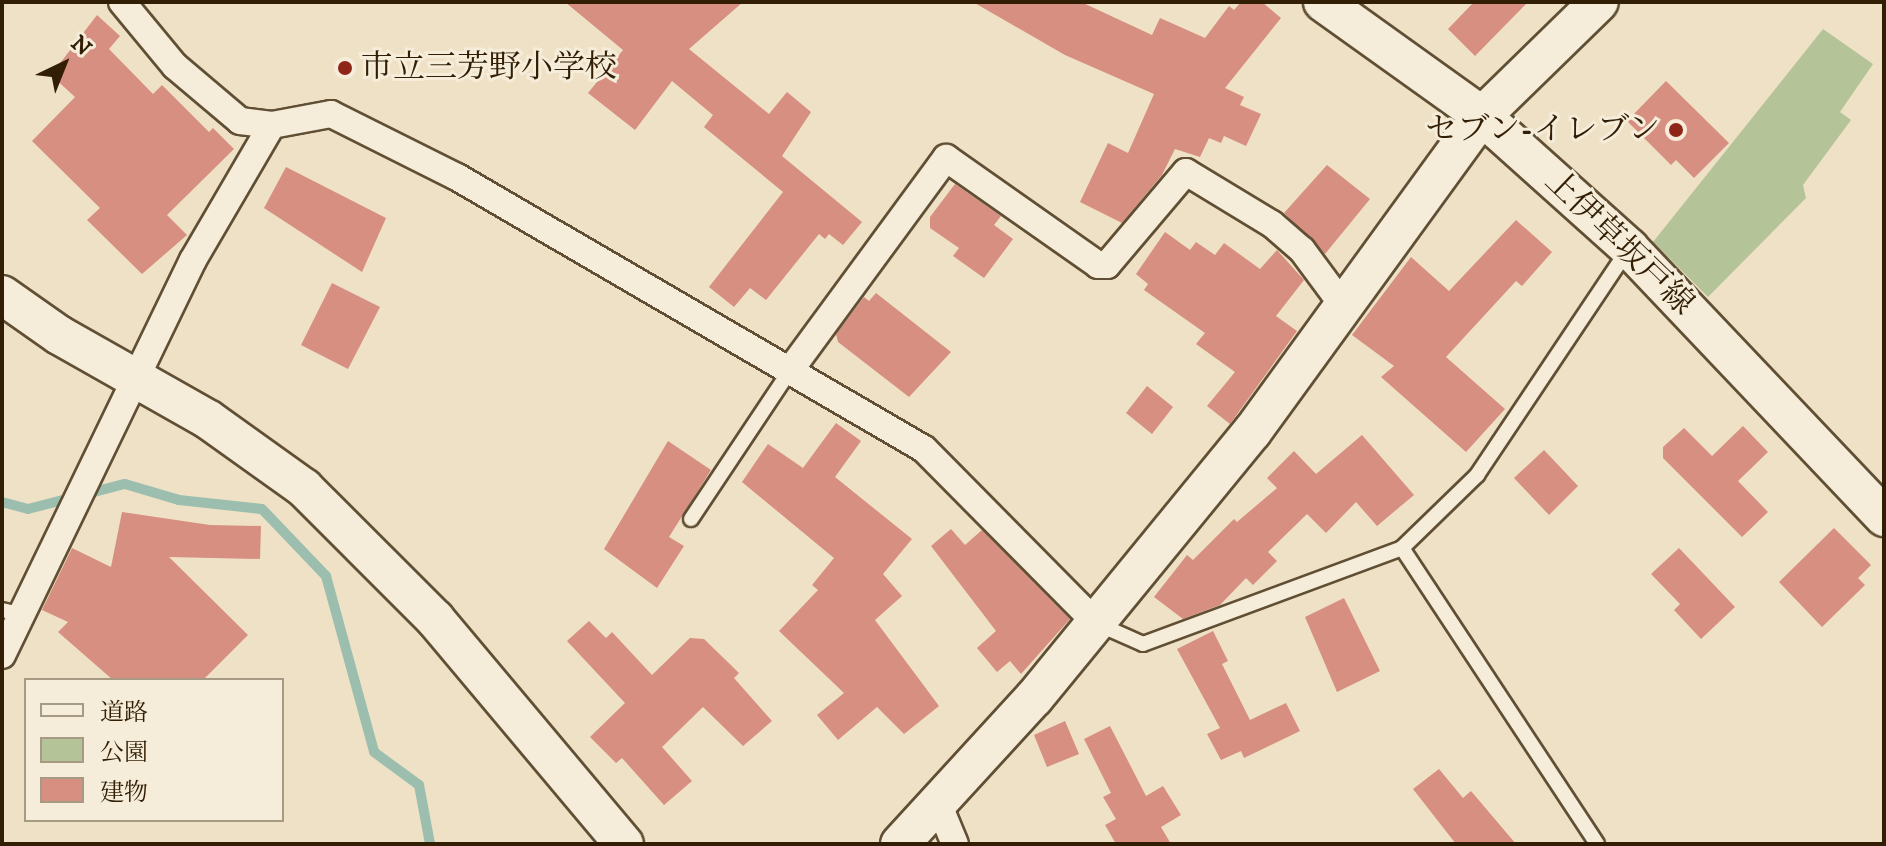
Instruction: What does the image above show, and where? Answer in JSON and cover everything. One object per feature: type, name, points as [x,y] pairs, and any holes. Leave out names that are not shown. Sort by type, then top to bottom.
[{"type":"street","points":[[122,2],[175,66],[240,121],[272,125],[331,114],[352,120],[791,369],[924,449],[1097,624]]},
{"type":"street","name":"上伊草坂戸線","points":[[1323,2],[1482,116],[1629,248],[1880,504]]},
{"type":"street","points":[[900,844],[1097,624],[1252,432],[1482,116],[1599,2]]},
{"type":"street","points":[[2,655],[10,612],[137,380],[193,260],[272,125]]},
{"type":"street","points":[[791,369],[946,158],[1098,265],[1107,265],[1186,172],[1272,224],[1302,250],[1336,296]]},
{"type":"street","points":[[2,295],[262,456],[342,523],[511,705],[624,844]]},
{"type":"street","points":[[938,803],[955,844]]},
{"type":"lane","points":[[1097,624],[1143,644],[1402,548],[1477,475],[1629,248]]},
{"type":"lane","points":[[691,519],[791,369]]},
{"type":"lane","points":[[1402,548],[1597,844]]},
{"type":"green space","points":[[1823,29],[1873,64],[1840,112],[1851,120],[1803,185],[1806,198],[1708,297],[1653,242]]},
{"type":"building","points":[[565,2],[743,2],[689,49],[769,114],[787,92],[811,112],[782,156],[862,222],[843,245],[829,234],[825,239],[819,234],[766,300],[750,288],[734,307],[709,287],[783,192],[704,127],[713,115],[672,81],[635,130],[588,93],[623,50]]},
{"type":"building","points":[[973,2],[1081,2],[1152,35],[1160,18],[1205,38],[1229,6],[1234,10],[1241,2],[1262,2],[1281,18],[1225,88],[1244,97],[1240,105],[1261,114],[1246,146],[1224,136],[1221,143],[1209,138],[1200,157],[1175,149],[1162,175],[1122,223],[1080,202],[1108,143],[1128,153],[1154,94],[1065,55]]},
{"type":"building","points":[[1474,2],[1528,2],[1475,56],[1448,29]]},
{"type":"building","points":[[97,15],[120,36],[109,49],[153,94],[162,85],[209,132],[213,128],[234,149],[167,215],[187,235],[142,274],[87,220],[100,208],[32,141],[75,97],[51,75]]},
{"type":"building","name":"セブン-イレブン","points":[[1666,81],[1729,143],[1694,178],[1676,160],[1671,165],[1627,121]]},
{"type":"building","points":[[1327,165],[1370,199],[1325,254],[1284,213]]},
{"type":"building","points":[[286,167],[386,218],[362,272],[264,208]]},
{"type":"building","points":[[955,184],[1001,216],[994,225],[1013,239],[984,278],[953,256],[959,248],[930,228],[930,217]]},
{"type":"building","points":[[1516,220],[1552,252],[1522,286],[1516,281],[1446,357],[1505,409],[1466,452],[1381,377],[1394,366],[1352,335],[1411,257],[1449,291]]},
{"type":"building","points":[[1165,232],[1190,250],[1196,242],[1215,255],[1224,243],[1260,269],[1277,250],[1304,280],[1276,316],[1297,331],[1230,424],[1207,406],[1235,372],[1196,344],[1205,333],[1144,290],[1148,284],[1136,274]]},
{"type":"building","points":[[332,283],[380,307],[348,369],[301,345]]},
{"type":"building","points":[[876,293],[951,352],[909,397],[838,342],[836,334],[864,297],[869,301]]},
{"type":"building","points":[[1147,386],[1173,407],[1152,434],[1126,413]]},
{"type":"building","points":[[836,423],[861,441],[835,477],[912,539],[883,574],[902,596],[875,620],[939,706],[904,734],[877,707],[838,740],[817,715],[844,693],[779,631],[818,590],[812,585],[834,558],[742,482],[768,444],[803,468]]},
{"type":"building","points":[[1743,426],[1768,452],[1738,481],[1768,512],[1742,537],[1663,458],[1663,447],[1684,428],[1712,456]]},
{"type":"building","points":[[1362,435],[1414,495],[1377,526],[1356,502],[1326,533],[1307,514],[1268,552],[1277,561],[1253,585],[1246,578],[1220,605],[1183,619],[1154,597],[1187,555],[1193,560],[1234,519],[1237,522],[1277,488],[1267,478],[1294,451],[1316,474]]},
{"type":"building","points":[[668,441],[711,470],[669,537],[684,546],[657,588],[604,549]]},
{"type":"building","points":[[1544,450],[1578,486],[1549,515],[1514,478]]},
{"type":"building","points":[[122,512],[210,525],[261,526],[260,559],[169,557],[248,635],[205,678],[111,678],[58,632],[68,622],[42,610],[72,548],[111,567]]},
{"type":"building","points":[[1834,528],[1871,565],[1858,578],[1865,585],[1822,627],[1779,582]]},
{"type":"building","points":[[951,529],[965,545],[982,530],[1070,619],[1021,674],[1010,661],[997,672],[977,648],[996,631],[931,546]]},
{"type":"building","points":[[1679,548],[1735,607],[1701,639],[1674,610],[1680,604],[1651,574]]},
{"type":"building","points":[[1344,598],[1380,671],[1337,692],[1305,617]]},
{"type":"building","points":[[589,621],[606,638],[612,632],[652,675],[690,638],[704,639],[739,673],[734,678],[772,721],[743,746],[703,707],[662,747],[692,781],[664,805],[622,758],[616,763],[590,737],[625,703],[567,641]]},
{"type":"building","points":[[1213,631],[1228,661],[1222,664],[1250,720],[1286,703],[1300,731],[1244,758],[1241,751],[1221,760],[1207,734],[1220,728],[1177,649]]},
{"type":"building","points":[[1065,721],[1079,754],[1047,767],[1034,735]]},
{"type":"building","points":[[1110,726],[1146,796],[1163,786],[1181,815],[1161,827],[1171,844],[1116,844],[1105,825],[1116,819],[1103,797],[1111,793],[1084,739]]},
{"type":"building","points":[[1439,769],[1463,798],[1471,791],[1516,844],[1456,844],[1413,789]]},
{"type":"waterway","points":[[2,502],[28,509],[125,484],[179,500],[262,509],[326,576],[374,752],[419,785],[430,844]]},
{"type":"place","name":"市立三芳野小学校","points":[[345,68]]},
{"type":"place","name":"セブン-イレブン","points":[[1676,130]]}]
